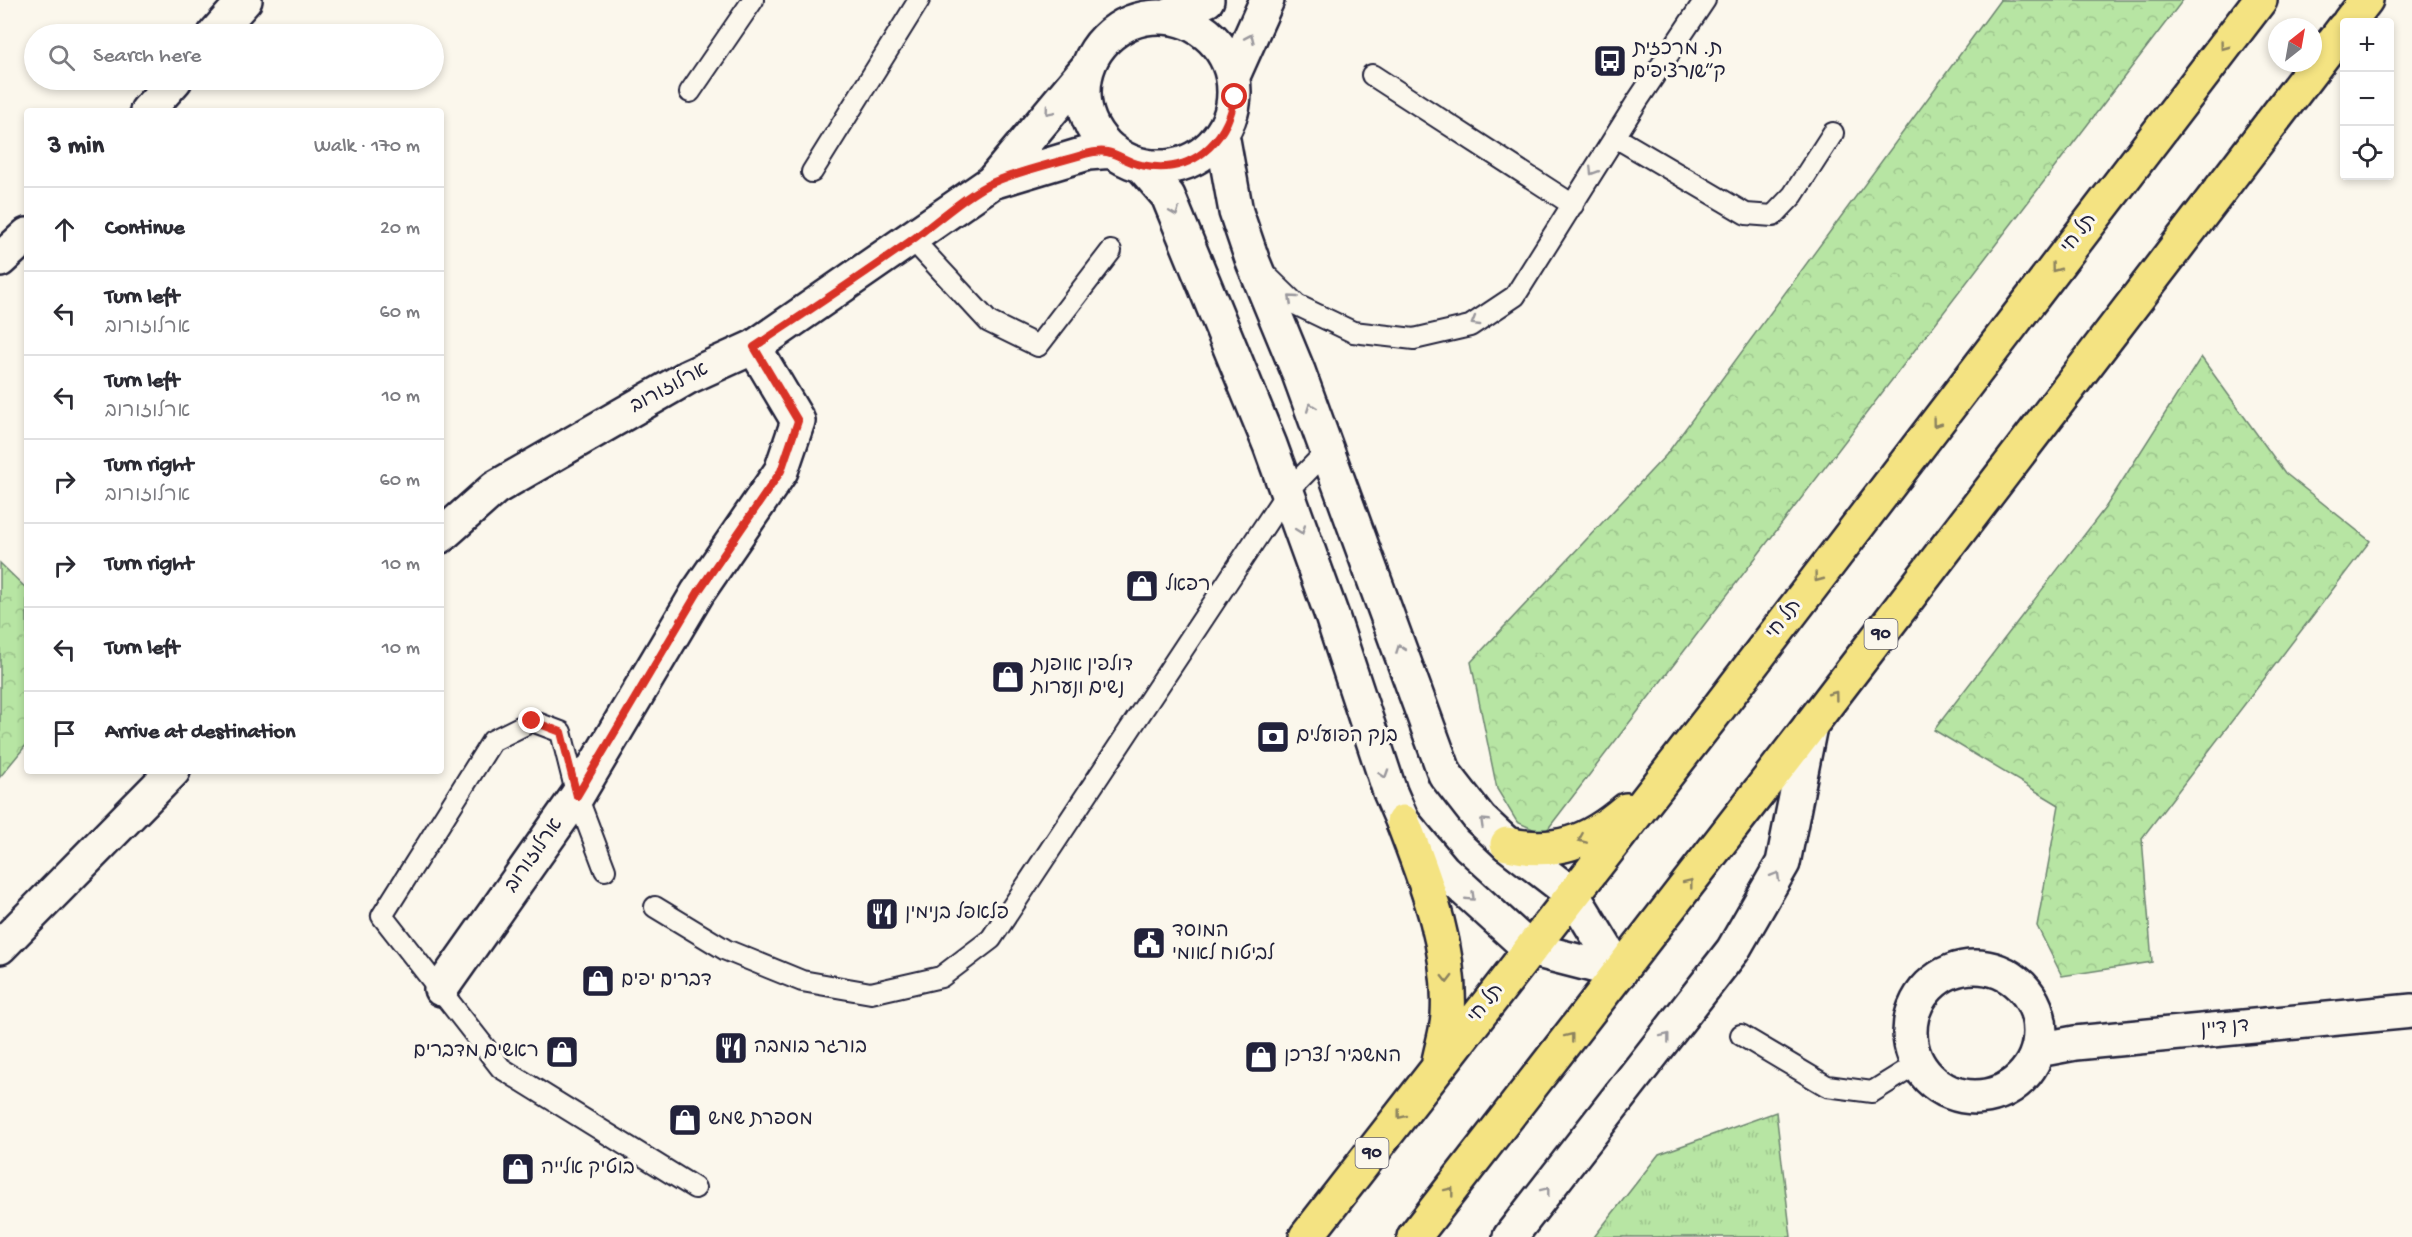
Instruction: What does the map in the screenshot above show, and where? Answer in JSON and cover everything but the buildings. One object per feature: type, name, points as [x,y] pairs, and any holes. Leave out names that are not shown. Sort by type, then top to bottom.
[{"type":"highway","name":"תל חי","points":[[1306,1237],[1662,780],[2260,0]]},
{"type":"highway","points":[[2352,18],[2366,0]]},
{"type":"highway","name":"90","points":[[1414,1237],[1810,726],[2340,33]]},
{"type":"highway","points":[[1507,844],[1530,849],[1548,849],[1578,841],[1618,817],[1662,780]]},
{"type":"highway","points":[[1403,822],[1434,902],[1446,967],[1448,1017],[1437,1069]]},
{"type":"street","points":[[224,24],[245,0]]},
{"type":"street","points":[[1207,0],[1153,11],[1131,21],[1117,15],[1087,68],[1084,91],[1087,114],[1097,135],[1127,158],[1168,196],[1287,492],[1332,616],[1390,792],[1403,822],[1443,870],[1530,949],[1620,972]]},
{"type":"street","points":[[1233,76],[1267,0]]},
{"type":"street","points":[[1127,158],[1164,167],[1186,162],[1206,151],[1222,134],[1233,106],[1233,76],[1224,54],[1209,35],[1189,22],[1153,11]]},
{"type":"street","name":"ארלוזורוב","points":[[444,533],[495,488],[688,377],[754,347],[992,182],[1087,68]]},
{"type":"street","points":[[150,108],[166,90]]},
{"type":"street","points":[[1222,134],[1236,212],[1253,262],[1298,371],[1445,774],[1468,807],[1507,844],[1573,895],[1620,972]]},
{"type":"street","name":"ארלוזורוב","points":[[992,182],[1088,153],[1127,158]]},
{"type":"street","points":[[0,260],[24,238]]},
{"type":"street","name":"ארלוזורוב","points":[[441,989],[577,796],[698,592],[781,471],[798,421],[754,347]]},
{"type":"street","points":[[1510,1237],[1733,950],[1783,863],[1810,726]]},
{"type":"street","points":[[0,946],[170,774]]},
{"type":"street","points":[[1967,968],[1989,969],[2015,980],[2030,997],[2040,1024],[2038,1050],[2024,1075],[2007,1089],[1972,1098],[1959,1096],[1938,1086],[1917,1064],[1910,1040],[1911,1015],[1921,995],[1945,973],[1967,968]]},
{"type":"street","name":"דן דיין","points":[[2038,1050],[2075,1043],[2412,1011]]},
{"type":"lane","points":[[690,92],[753,0]]},
{"type":"lane","points":[[812,172],[919,0]]},
{"type":"lane","points":[[1253,262],[1297,305],[1353,332],[1414,339],[1470,326],[1515,296],[1705,0]]},
{"type":"lane","points":[[1372,75],[1572,205]]},
{"type":"lane","points":[[1615,137],[1746,214],[1773,216],[1793,195],[1833,133]]},
{"type":"lane","points":[[912,239],[989,322],[1038,346],[1111,251]]},
{"type":"lane","points":[[655,907],[726,950],[802,981],[872,993],[941,977],[991,939],[1287,492],[1327,451]]},
{"type":"lane","points":[[605,870],[577,796],[561,732],[532,721],[492,741],[382,916],[501,1068],[695,1188]]},
{"type":"lane","points":[[1741,1035],[1827,1086],[1872,1092],[1917,1064]]},
{"type":"green space","points":[[2000,0],[2183,0],[1544,834],[1517,822],[1497,789],[1471,662],[1666,455]]},
{"type":"green space","points":[[2201,357],[2285,473],[2370,541],[2142,838],[2152,962],[2062,976],[2037,926],[2059,805],[1934,730],[2105,508]]},
{"type":"green space","points":[[0,563],[24,586],[24,748],[0,777]]},
{"type":"green space","points":[[1776,1112],[1791,1237],[1594,1237],[1659,1154]]},
{"type":"place","name":"ת. מרכזית ק״ש/רציפים","points":[[1610,61]]},
{"type":"place","name":"רפאל","points":[[1142,586]]},
{"type":"place","name":"דולפין אופנת נשים ונערות","points":[[1008,677]]},
{"type":"place","name":"בנק הפועלים","points":[[1273,737]]},
{"type":"place","name":"פלאפל בנימין","points":[[882,914]]},
{"type":"place","name":"המוסד לביטוח לאומי","points":[[1149,943]]},
{"type":"place","name":"דברים יפים","points":[[598,981]]},
{"type":"place","name":"בורגר בומבה","points":[[731,1048]]},
{"type":"place","name":"ראשים מדברים","points":[[562,1052]]},
{"type":"place","name":"המשביר לצרכן","points":[[1261,1057]]},
{"type":"place","name":"מספרת שמש","points":[[685,1120]]},
{"type":"place","name":"בוטיק אלייה","points":[[518,1169]]},
{"type":"route","points":[[532,721],[561,732],[577,796],[698,592],[781,471],[798,421],[754,347],[992,182],[1088,153],[1113,151],[1126,160],[1141,165],[1164,167],[1186,162],[1206,151],[1222,134],[1231,116],[1235,97]]}]
